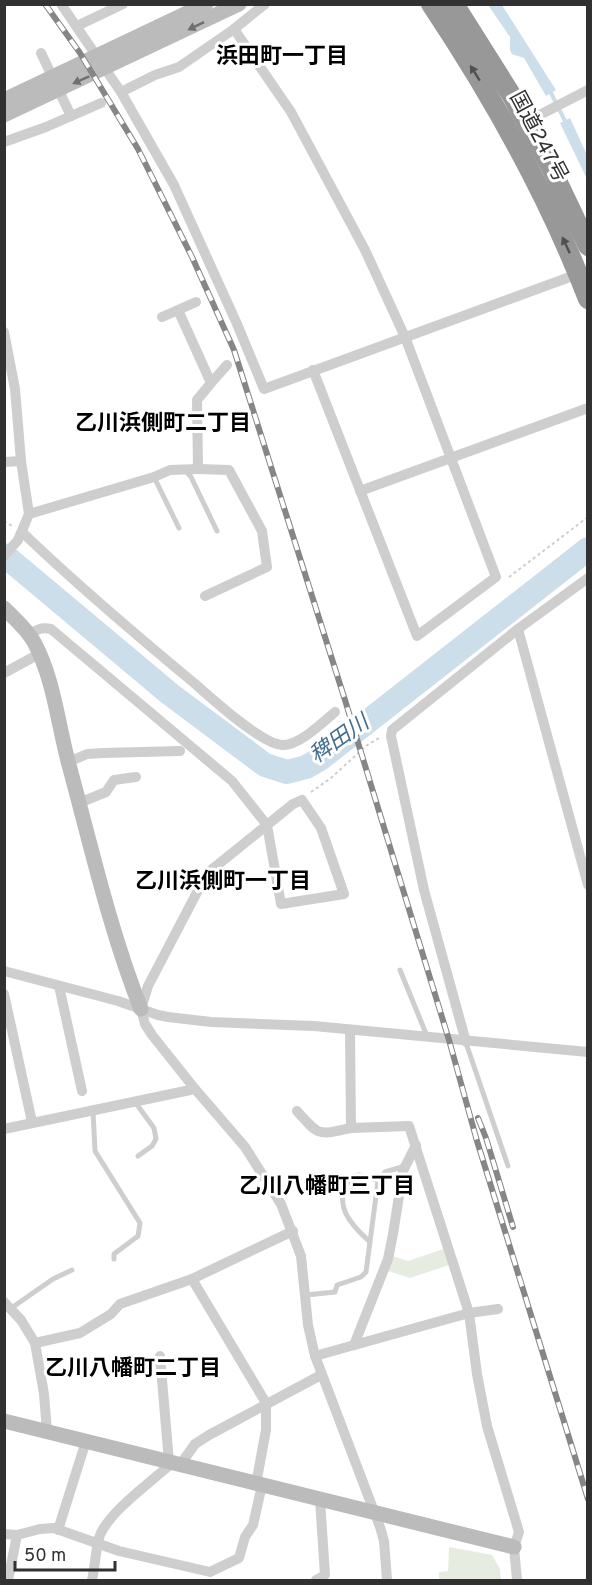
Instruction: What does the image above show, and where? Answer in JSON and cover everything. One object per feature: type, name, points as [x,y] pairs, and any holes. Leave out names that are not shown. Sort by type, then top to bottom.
[{"type":"highway","name":"国道247号","points":[[431,4],[513,138],[588,299]]},
{"type":"highway","name":"国道247号","points":[[454,4],[526,122],[588,246]]},
{"type":"street","points":[[61,4],[121,92],[174,185],[264,389],[578,274]]},
{"type":"street","points":[[77,26],[123,4]]},
{"type":"street","points":[[4,115],[149,41],[206,4]]},
{"type":"street","points":[[4,100],[239,4]]},
{"type":"street","points":[[121,92],[155,75],[179,67],[234,29],[265,4]]},
{"type":"street","points":[[234,29],[291,112],[365,250],[405,337],[496,577],[417,636],[313,370]]},
{"type":"street","points":[[40,53],[71,116]]},
{"type":"street","points":[[526,122],[588,90]]},
{"type":"street","points":[[4,142],[101,103]]},
{"type":"street","points":[[162,317],[196,302]]},
{"type":"street","points":[[178,310],[211,383]]},
{"type":"street","points":[[4,332],[15,389],[21,461],[29,514],[20,536],[4,556]]},
{"type":"street","points":[[198,469],[197,400],[227,365]]},
{"type":"street","points":[[360,491],[588,408]]},
{"type":"street","points":[[4,462],[21,461]]},
{"type":"street","points":[[29,514],[154,477],[170,470],[229,470],[262,531],[267,567],[205,596]]},
{"type":"street","points":[[20,536],[216,702],[264,739],[281,745],[296,742],[335,712]]},
{"type":"street","points":[[466,1042],[424,890],[391,736],[392,730],[518,629],[588,578]]},
{"type":"street","points":[[4,608],[29,636],[39,654],[119,946],[146,1024],[152,1035],[195,1089],[245,1147],[281,1204],[292,1231],[301,1256],[308,1324],[315,1356],[384,1541],[387,1581]]},
{"type":"street","points":[[29,636],[42,627],[51,629],[224,772],[267,825],[281,904],[344,894],[321,828],[302,800],[293,804],[267,825],[205,877],[148,986],[141,1010]]},
{"type":"street","points":[[518,629],[588,885]]},
{"type":"street","points":[[4,673],[39,654]]},
{"type":"street","points":[[68,762],[87,754],[180,752]]},
{"type":"street","points":[[79,803],[106,792],[114,780],[136,777]]},
{"type":"street","points":[[4,972],[118,1000],[158,1016],[211,1022],[314,1026],[588,1052]]},
{"type":"street","points":[[59,986],[82,1091]]},
{"type":"street","points":[[4,994],[32,1122]]},
{"type":"street","points":[[350,1030],[351,1128]]},
{"type":"street","points":[[4,1129],[195,1089]]},
{"type":"street","points":[[297,1111],[314,1130],[322,1133],[351,1128],[409,1126],[469,1313],[487,1426],[519,1532],[514,1547],[517,1581]]},
{"type":"street","points":[[354,1345],[388,1258],[403,1170],[416,1145]]},
{"type":"street","points":[[35,1342],[80,1333],[111,1314],[120,1304],[192,1279],[292,1231]]},
{"type":"street","points":[[4,1534],[17,1535],[40,1529],[58,1530],[97,1544],[209,1576],[239,1558],[245,1537],[253,1526],[266,1430],[266,1402],[192,1279]]},
{"type":"street","points":[[8,1306],[21,1320],[35,1342],[44,1394],[47,1431]]},
{"type":"street","points":[[315,1356],[469,1313],[498,1310]]},
{"type":"street","points":[[160,1356],[174,1464]]},
{"type":"street","points":[[92,1581],[97,1544],[101,1533],[112,1517],[195,1444],[266,1402],[321,1375]]},
{"type":"street","points":[[4,1421],[514,1547]]},
{"type":"street","points":[[58,1530],[86,1441]]},
{"type":"street","points":[[316,1580],[325,1575],[321,1500]]},
{"type":"street","points":[[8,1581],[17,1535]]},
{"type":"lane","points":[[184,469],[191,477],[217,531]]},
{"type":"lane","points":[[154,477],[179,528]]},
{"type":"lane","points":[[400,970],[427,1038]]},
{"type":"lane","points":[[466,1042],[508,1166]]},
{"type":"lane","points":[[135,1102],[154,1128],[156,1139],[152,1146],[138,1156]]},
{"type":"lane","points":[[93,1111],[95,1151],[140,1223],[138,1236],[114,1254],[114,1259]]},
{"type":"lane","points":[[306,1295],[335,1292],[337,1285],[361,1277],[366,1272],[378,1181],[385,1172],[405,1166]]},
{"type":"lane","points":[[370,1242],[350,1223],[344,1212],[343,1199],[345,1185],[352,1176],[360,1175],[378,1181]]},
{"type":"lane","points":[[8,1306],[72,1270]]},
{"type":"path","points":[[496,577],[500,583],[588,517]]},
{"type":"path","points":[[302,800],[331,778],[366,746],[392,730]]},
{"type":"shaded area","points":[[443,1249],[449,1265],[410,1278],[388,1271],[392,1256],[408,1261]]},
{"type":"shaded area","points":[[449,1547],[492,1555],[500,1569],[501,1580],[439,1580],[439,1572],[448,1571]]},
{"type":"water","points":[[488,5],[502,5],[556,90],[546,96],[524,58],[512,54],[510,37]]},
{"type":"water","points":[[570,118],[587,155],[587,179],[560,123]]},
{"type":"waterway","points":[[549,89],[566,123]]},
{"type":"waterway","name":"稗田川","points":[[4,555],[170,694],[265,765],[287,772],[306,767],[320,759],[588,549]]},
{"type":"railway","points":[[45,4],[80,53],[138,149],[192,257],[234,350],[345,700],[449,1040],[477,1141],[588,1499]]},
{"type":"railway","points":[[478,1118],[513,1227]]},
{"type":"district","name":"浜田町一丁目","points":[[282,57]]},
{"type":"district","name":"乙川浜側町二丁目","points":[[163,424]]},
{"type":"district","name":"乙川浜側町一丁目","points":[[223,882]]},
{"type":"district","name":"乙川八幡町三丁目","points":[[327,1187]]},
{"type":"district","name":"乙川八幡町二丁目","points":[[133,1369]]}]
